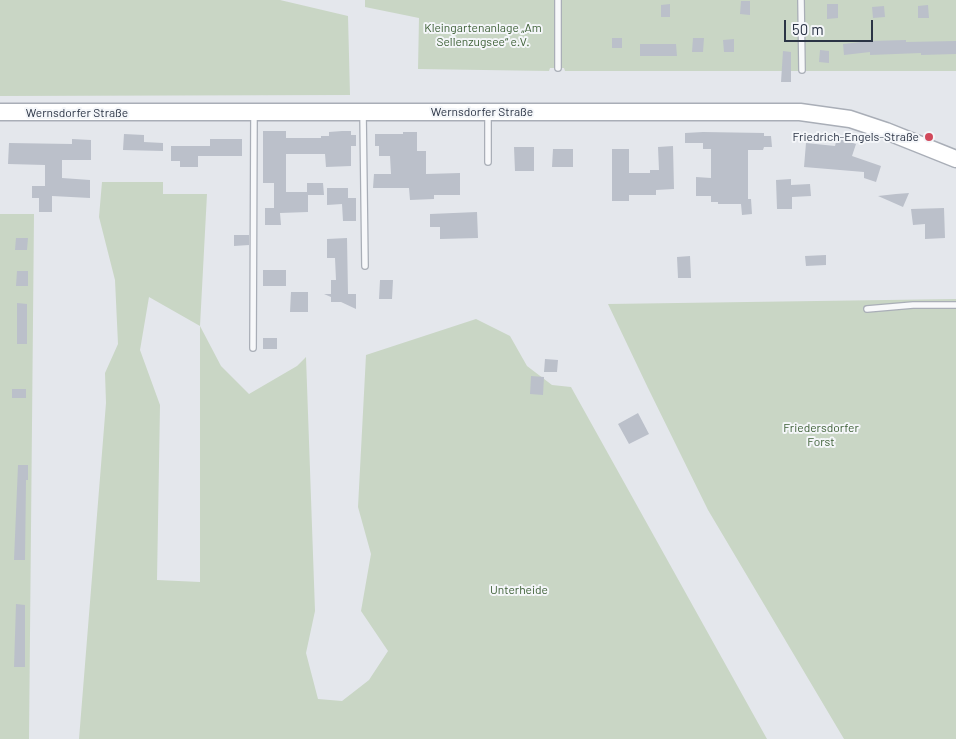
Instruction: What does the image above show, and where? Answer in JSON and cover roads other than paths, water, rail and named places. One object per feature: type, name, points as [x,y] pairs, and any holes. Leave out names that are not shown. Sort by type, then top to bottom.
[{"type":"main road","name":"Wernsdorfer Straße","points":[[0,112],[745,112],[824,115],[850,120],[886,131],[956,159]]},
{"type":"lane","points":[[558,0],[558,68]]},
{"type":"lane","points":[[801,0],[802,70]]},
{"type":"lane","points":[[253,348],[254,112]]},
{"type":"lane","points":[[363,112],[365,266]]},
{"type":"lane","points":[[488,112],[488,162]]},
{"type":"lane","points":[[867,309],[956,304]]},
{"type":"place","name":"Friedrich-Engels-Straße","points":[[929,137]]},
{"type":"park label","name":"Kleingartenanlage „Am Sellenzugsee“ e.V.","points":[[483,35]]},
{"type":"park label","name":"Friedersdorfer Forst","points":[[821,435]]},
{"type":"park label","name":"Unterheide","points":[[519,590]]}]
